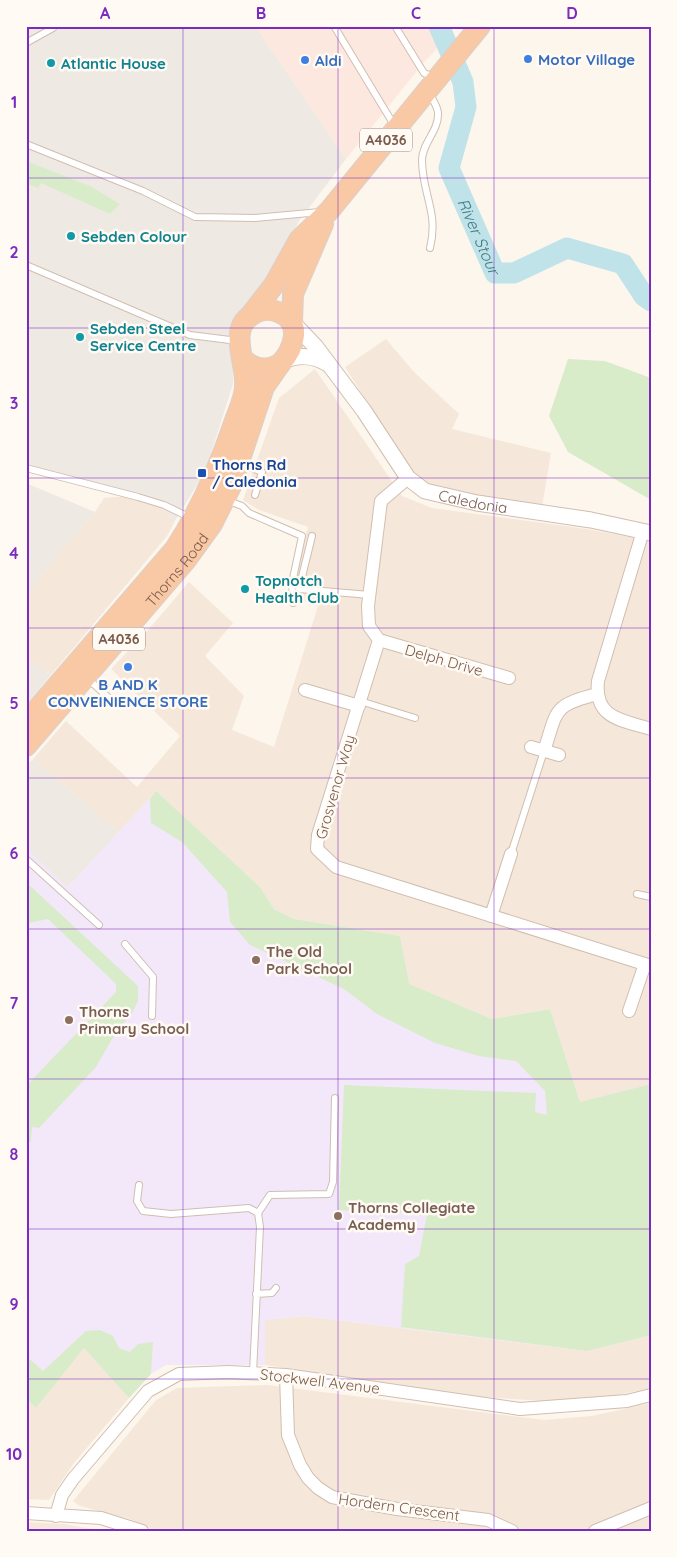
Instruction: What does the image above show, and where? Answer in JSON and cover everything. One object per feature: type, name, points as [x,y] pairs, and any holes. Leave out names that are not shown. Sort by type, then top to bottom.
[{"type":"highway","name":"A4036","points":[[240,350],[240,332],[274,285],[299,240],[329,211],[480,26]]},
{"type":"highway","name":"A4036","points":[[282,362],[292,344],[294,335],[291,308],[298,278],[329,211]]},
{"type":"highway","points":[[250,316],[256,312],[272,310],[285,315],[293,322]]},
{"type":"highway","points":[[240,350],[254,368],[263,370],[282,362]]},
{"type":"highway","name":"Thorns Road","points":[[26,746],[186,560],[212,524],[217,497],[244,393],[240,350]]},
{"type":"highway","name":"Thorns Road","points":[[26,722],[175,549],[194,520],[217,497],[239,463],[264,387],[282,362]]},
{"type":"street","name":"Caledonia","points":[[293,322],[316,346],[364,411],[408,478],[425,491],[442,496],[591,520],[647,532]]},
{"type":"street","points":[[282,362],[292,357],[307,356],[328,364]]},
{"type":"street","points":[[379,640],[369,626],[370,595],[381,501],[408,478]]},
{"type":"street","points":[[647,532],[600,673],[597,694],[598,701],[609,714],[651,729]]},
{"type":"street","name":"Delph Drive","points":[[379,640],[509,678]]},
{"type":"street","name":"Grosvenor Way","points":[[379,640],[318,835],[317,849],[324,858],[336,867],[648,965]]},
{"type":"street","points":[[306,690],[360,703]]},
{"type":"street","points":[[544,751],[560,708],[569,702],[597,694]]},
{"type":"street","points":[[531,747],[559,755]]},
{"type":"street","points":[[491,916],[512,854]]},
{"type":"street","points":[[629,1012],[648,965]]},
{"type":"street","name":"Stockwell Avenue","points":[[56,1516],[62,1495],[73,1479],[148,1391],[179,1374],[253,1373],[286,1375],[520,1409],[627,1401],[651,1395]]},
{"type":"street","name":"Hordern Crescent","points":[[286,1375],[288,1435],[300,1465],[308,1478],[318,1488],[332,1497],[396,1509],[481,1518],[500,1524],[512,1531]]},
{"type":"street","points":[[595,1531],[651,1508]]},
{"type":"street","points":[[26,1513],[101,1518],[137,1530]]},
{"type":"lane","points":[[334,26],[396,128]]},
{"type":"lane","points":[[395,26],[424,73],[436,79],[438,112],[435,128],[428,140],[422,158],[423,178],[433,211],[433,235],[430,248]]},
{"type":"lane","points":[[26,43],[53,28]]},
{"type":"lane","points":[[26,144],[143,191],[195,217],[254,218],[329,211]]},
{"type":"lane","points":[[26,265],[190,335],[240,350]]},
{"type":"lane","points":[[239,463],[262,472],[255,495]]},
{"type":"lane","points":[[26,468],[164,505],[194,520]]},
{"type":"lane","points":[[217,497],[242,506],[249,513],[302,536],[292,583],[293,603]]},
{"type":"lane","points":[[312,536],[300,589],[370,595]]},
{"type":"lane","points":[[86,677],[110,699]]},
{"type":"lane","points":[[360,703],[415,718]]},
{"type":"lane","points":[[512,854],[544,751]]},
{"type":"lane","points":[[26,859],[99,924]]},
{"type":"lane","points":[[637,894],[651,897]]},
{"type":"lane","points":[[125,944],[153,977],[152,1016]]},
{"type":"lane","points":[[253,1373],[260,1227],[258,1213],[270,1195],[329,1194],[333,1182],[335,1098]]},
{"type":"lane","points":[[139,1185],[138,1202],[143,1211],[171,1214],[249,1208],[258,1213]]},
{"type":"lane","points":[[256,1294],[272,1293],[276,1288]]},
{"type":"shaded area","points":[[26,26],[255,26],[346,159],[299,221],[263,295],[233,337],[233,384],[205,472],[175,521],[163,509],[107,487],[26,468]]},
{"type":"shaded area","points":[[255,26],[439,26],[444,36],[435,51],[346,159]]},
{"type":"shaded area","points":[[386,339],[414,372],[459,414],[452,429],[551,453],[542,507],[427,486],[412,473],[345,367]]},
{"type":"shaded area","points":[[315,369],[402,496],[432,508],[587,529],[651,541],[651,1084],[580,1102],[550,1009],[492,1019],[408,984],[400,936],[294,919],[274,909],[260,887],[156,792],[120,833],[33,759],[66,721],[137,787],[180,736],[111,669],[149,629],[189,582],[233,623],[205,656],[244,696],[232,730],[274,747],[318,606],[294,597],[292,580],[308,527],[259,510],[243,500],[279,398]]},
{"type":"shaded area","points":[[26,483],[95,512],[44,571],[26,597]]},
{"type":"shaded area","points":[[130,496],[163,509],[175,521],[167,536],[51,675],[26,658],[26,597],[44,571],[95,512],[104,498]]},
{"type":"shaded area","points":[[26,658],[51,675],[26,705]]},
{"type":"shaded area","points":[[33,759],[120,833],[67,888],[26,849],[26,766]]},
{"type":"shaded area","name":"Thorns Collegiate Academy","points":[[156,791],[260,887],[274,909],[294,919],[400,936],[409,984],[492,1019],[551,1011],[580,1102],[651,1084],[651,1335],[587,1351],[303,1316],[265,1320],[265,1365],[166,1365],[151,1374],[129,1398],[84,1348],[36,1408],[26,1398],[26,849],[68,887]]},
{"type":"shaded area","points":[[303,1316],[587,1351],[651,1335],[651,1388],[614,1396],[544,1401],[481,1397],[265,1365],[265,1320]]},
{"type":"shaded area","points":[[84,1347],[129,1398],[74,1463],[49,1500],[26,1499],[26,1398],[36,1407]]},
{"type":"shaded area","points":[[267,1385],[544,1420],[592,1416],[651,1403],[651,1531],[156,1531],[130,1519],[80,1506],[73,1501],[156,1400],[177,1388]]},
{"type":"shaded area","points":[[26,1522],[64,1524],[103,1531],[26,1531]]},
{"type":"green space","points":[[26,161],[90,186],[120,204],[110,214],[41,183],[38,188],[26,183]]},
{"type":"green space","points":[[568,359],[605,361],[651,378],[651,500],[568,452],[549,416]]},
{"type":"green space","points":[[156,791],[260,887],[274,909],[294,919],[400,936],[409,984],[492,1019],[550,1009],[580,1102],[651,1084],[651,1335],[587,1351],[401,1327],[405,1264],[419,1256],[427,1214],[339,1210],[344,1085],[536,1093],[535,1112],[547,1115],[545,1091],[516,1061],[479,1056],[435,1043],[377,1014],[344,989],[250,945],[230,922],[227,892],[182,842],[151,823],[150,799]]},
{"type":"green space","points":[[26,882],[138,986],[138,1001],[132,1013],[115,1034],[96,1067],[39,1128],[32,1127],[31,1142],[26,1142],[26,1086],[116,992],[116,984],[48,919],[29,923],[26,920]]},
{"type":"green space","points":[[100,1330],[113,1336],[119,1348],[130,1352],[138,1344],[153,1342],[151,1374],[129,1398],[84,1348],[36,1408],[26,1398],[26,1356],[43,1371],[86,1331]]},
{"type":"waterway","name":"River Stour","points":[[439,26],[463,82],[466,107],[449,168],[495,273],[514,273],[567,248],[623,264],[644,296],[651,301]]},
{"type":"place","name":"Motor Village","points":[[528,59]]},
{"type":"place","name":"Aldi","points":[[305,60]]},
{"type":"place","name":"Atlantic House","points":[[51,63]]},
{"type":"place","name":"Sebden Colour","points":[[71,236]]},
{"type":"place","name":"Sebden Steel Service Centre","points":[[80,337]]},
{"type":"place","name":"Thorns Rd / Caledonia","points":[[202,473]]},
{"type":"place","name":"Topnotch Health Club","points":[[245,589]]},
{"type":"place","name":"B AND K CONVEINIENCE STORE","points":[[128,667]]},
{"type":"place","name":"The Old Park School","points":[[256,960]]},
{"type":"place","name":"Thorns Primary School","points":[[69,1020]]},
{"type":"place","name":"Thorns Collegiate Academy","points":[[338,1216]]}]
